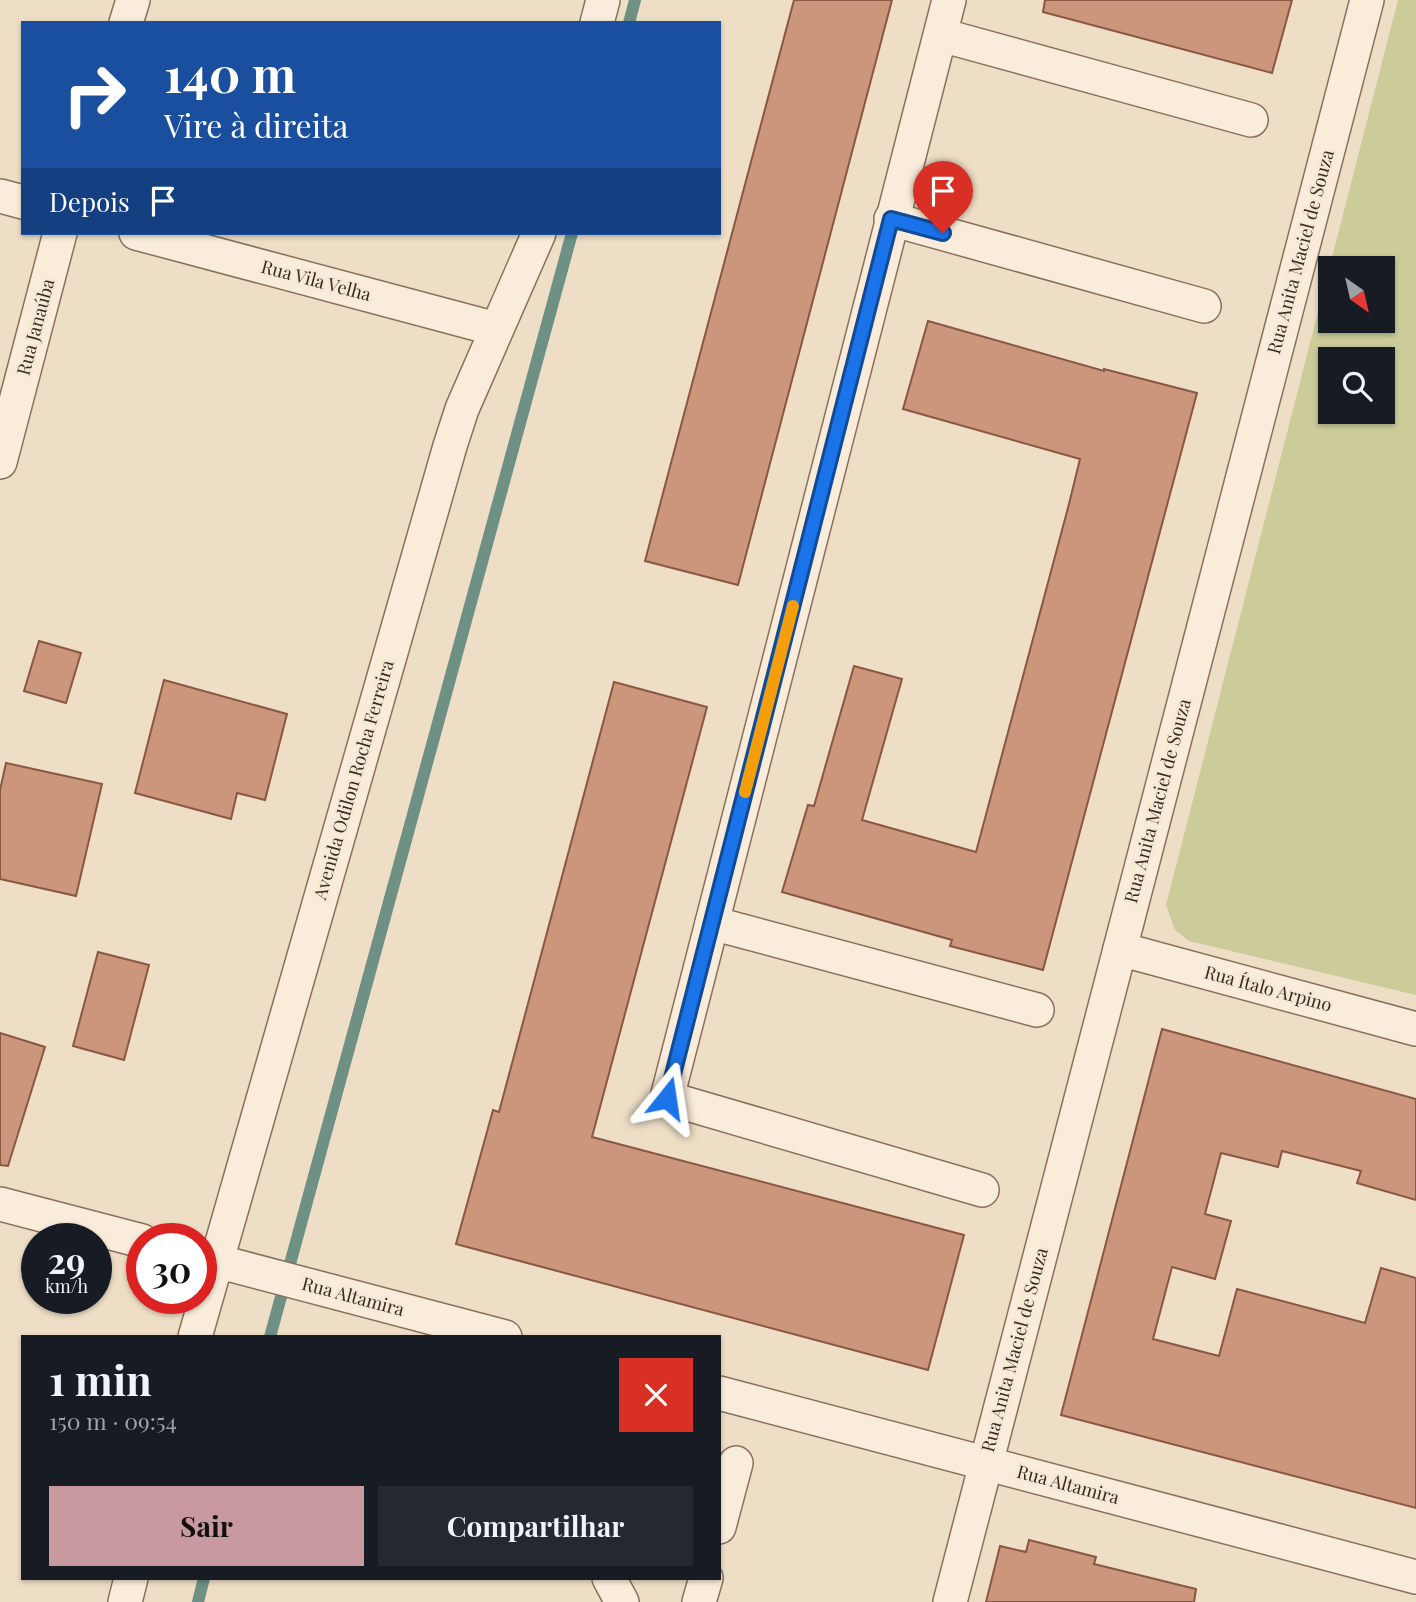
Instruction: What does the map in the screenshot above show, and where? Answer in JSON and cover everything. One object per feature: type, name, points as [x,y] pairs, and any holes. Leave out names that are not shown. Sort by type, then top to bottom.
[{"type":"street","points":[[127,21],[133,0]]},
{"type":"street","points":[[598,21],[603,0]]},
{"type":"street","points":[[949,0],[667,1098],[982,1190]]},
{"type":"street","name":"Rua Anita Maciel de Souza","points":[[950,1602],[1367,0]]},
{"type":"street","points":[[941,34],[1251,120]]},
{"type":"street","points":[[0,196],[21,201]]},
{"type":"street","points":[[891,219],[1204,306]]},
{"type":"street","name":"Rua Janaúba","points":[[0,462],[60,235]]},
{"type":"street","name":"Rua Vila Velha","points":[[144,235],[496,329]]},
{"type":"street","name":"Avenida Odilon Rocha Ferreira","points":[[217,1229],[450,446],[462,409],[538,235]]},
{"type":"street","points":[[712,923],[1037,1010]]},
{"type":"street","name":"Rua Ítalo Arpino","points":[[1120,949],[1416,1029]]},
{"type":"street","points":[[0,1204],[126,1237]]},
{"type":"street","name":"Rua Altamira","points":[[217,1261],[497,1335]]},
{"type":"street","name":"Avenida Odilon Rocha Ferreira","points":[[195,1335],[199,1314]]},
{"type":"street","name":"Rua Altamira","points":[[721,1395],[1416,1577]]},
{"type":"street","points":[[721,1519],[736,1463]]},
{"type":"street","points":[[125,1602],[130,1580]]},
{"type":"street","points":[[611,1580],[622,1602]]},
{"type":"street","points":[[699,1602],[705,1580]]},
{"type":"green space","points":[[1398,0],[1416,0],[1416,995],[1189,941],[1175,930],[1166,905],[1318,312],[1318,333],[1395,333],[1395,256],[1332,256]]},
{"type":"building","points":[[794,0],[892,0],[738,585],[645,561]]},
{"type":"building","points":[[1045,0],[1292,0],[1272,73],[1043,12]]},
{"type":"building","points":[[928,321],[1104,371],[1197,393],[1043,970],[950,946],[952,940],[782,892],[808,805],[814,806],[854,666],[902,679],[862,820],[976,852],[1069,504],[1080,459],[903,409]]},
{"type":"building","points":[[39,641],[81,653],[66,703],[24,691]]},
{"type":"building","points":[[164,680],[287,714],[265,800],[237,793],[231,819],[135,793]]},
{"type":"building","points":[[614,682],[707,707],[592,1137],[964,1235],[928,1370],[456,1244],[493,1110],[499,1112]]},
{"type":"building","points":[[6,763],[102,784],[76,896],[0,879],[0,790]]},
{"type":"building","points":[[98,952],[149,965],[124,1060],[73,1046]]},
{"type":"building","points":[[1162,1029],[1416,1099],[1416,1200],[1357,1183],[1361,1171],[1282,1151],[1278,1167],[1221,1153],[1205,1214],[1231,1221],[1215,1279],[1172,1267],[1153,1339],[1219,1356],[1237,1289],[1365,1323],[1381,1268],[1416,1278],[1416,1508],[1061,1415]]},
{"type":"building","points":[[0,1033],[45,1047],[8,1166],[0,1165]]},
{"type":"building","points":[[1029,1540],[1096,1557],[1094,1564],[1196,1589],[1194,1602],[986,1602],[1000,1546],[1026,1552]]},
{"type":"waterway","points":[[630,21],[635,0]]},
{"type":"waterway","points":[[271,1335],[571,235]]},
{"type":"waterway","points":[[198,1602],[204,1580]]},
{"type":"slow traffic","points":[[745,792],[793,606]]},
{"type":"route","points":[[667,1098],[891,219],[943,233]]}]
